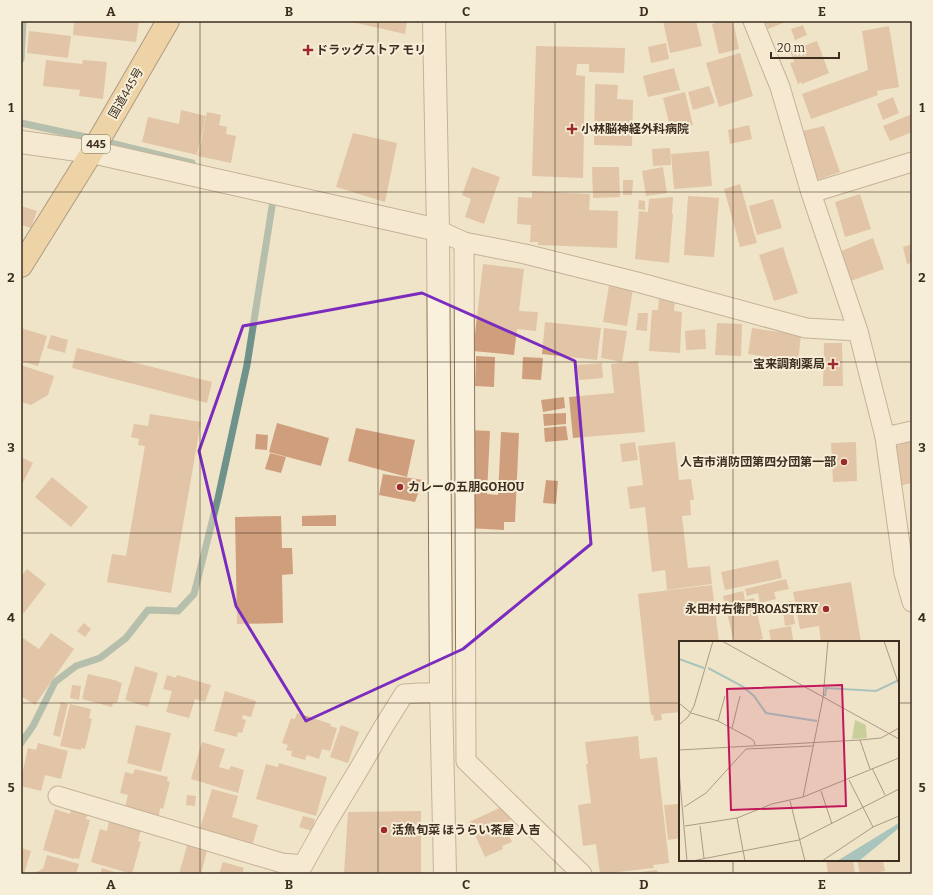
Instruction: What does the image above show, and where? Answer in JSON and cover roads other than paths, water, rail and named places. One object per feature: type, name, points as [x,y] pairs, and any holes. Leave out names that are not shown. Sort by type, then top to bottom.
[{"type":"highway","name":"国道445号","points":[[21,266],[92,152],[168,21]]},
{"type":"street","points":[[434,21],[438,230],[441,693],[445,874]]},
{"type":"street","points":[[753,21],[780,87],[811,192],[858,331],[885,437],[904,573],[912,602]]},
{"type":"street","points":[[21,142],[92,152],[438,230],[464,242],[533,256],[637,282],[806,328],[858,331]]},
{"type":"street","points":[[811,192],[912,162]]},
{"type":"street","points":[[464,242],[466,761],[582,874]]},
{"type":"street","points":[[885,437],[912,431]]},
{"type":"street","points":[[58,796],[282,863],[300,870],[331,815],[404,694],[441,693]]},
{"type":"waterway","points":[[21,59],[23,21]]},
{"type":"waterway","points":[[21,123],[192,163]]},
{"type":"waterway","points":[[21,743],[33,726],[55,682],[76,666],[100,658],[126,638],[148,610],[178,611],[194,594],[218,498],[247,365],[274,194]]},
{"type":"place","name":"ドラッグストア モリ","points":[[308,50]]},
{"type":"place","name":"小林脳神経外科病院","points":[[572,129]]},
{"type":"place","name":"宝来調剤薬局","points":[[833,364]]},
{"type":"place","name":"人吉市消防団第四分団第一部","points":[[844,462]]},
{"type":"place","name":"カレーの五朋GOHOU","points":[[400,487]]},
{"type":"place","name":"永田村右衛門ROASTERY","points":[[826,609]]},
{"type":"place","name":"活魚旬菜 ほうらい茶屋 人吉","points":[[384,830]]}]
